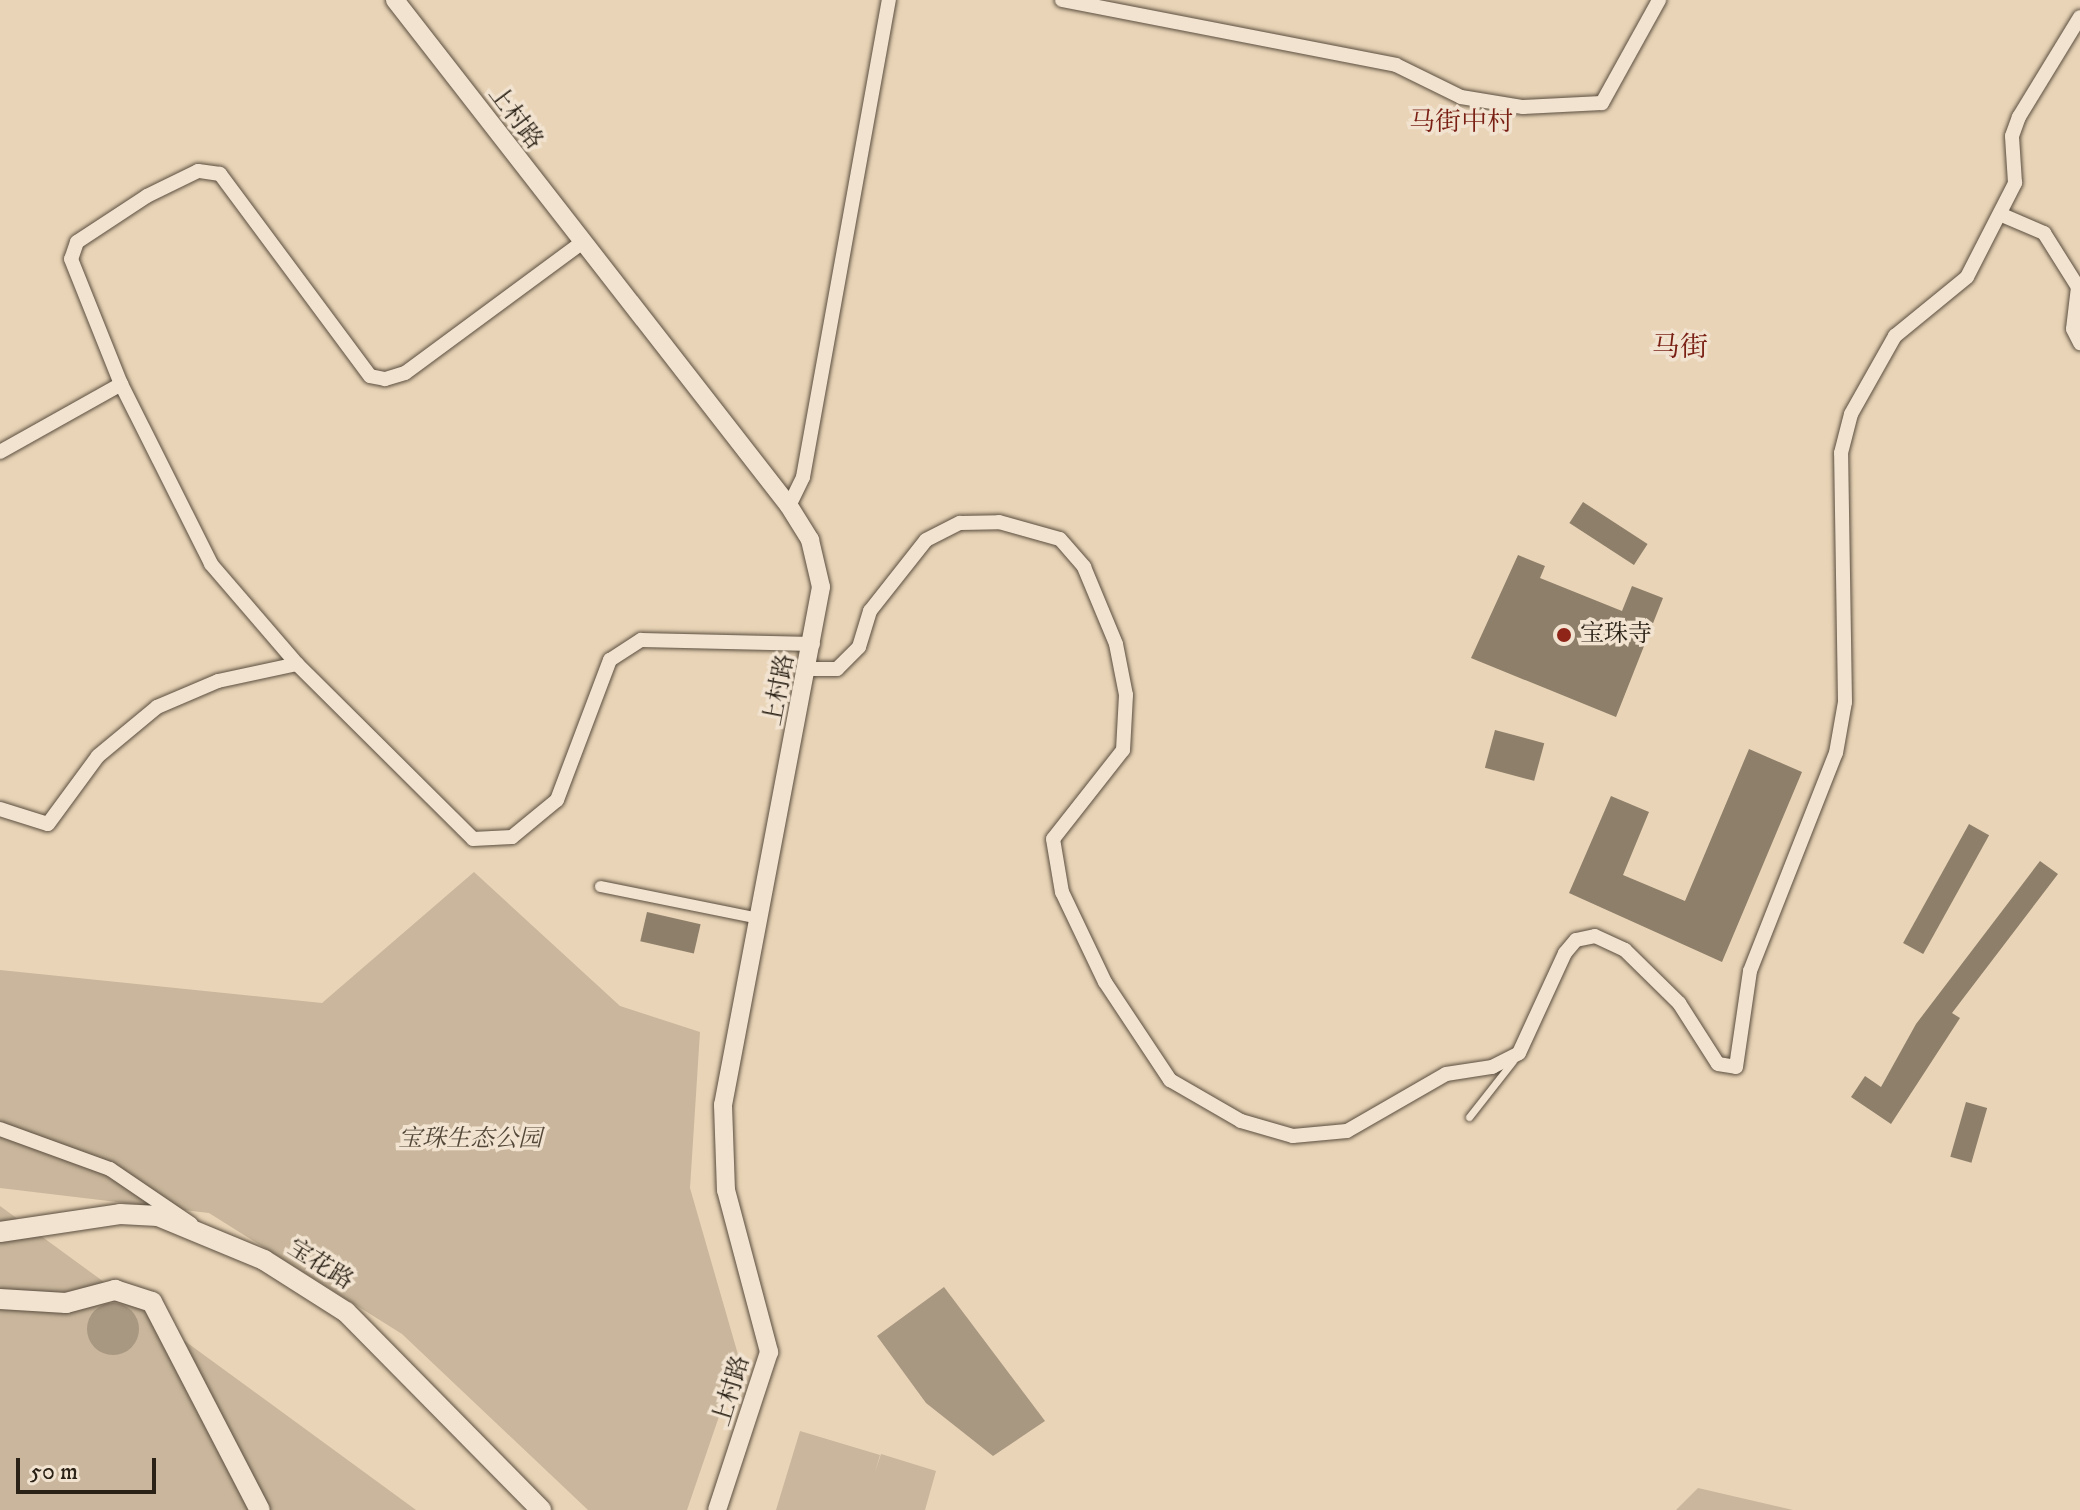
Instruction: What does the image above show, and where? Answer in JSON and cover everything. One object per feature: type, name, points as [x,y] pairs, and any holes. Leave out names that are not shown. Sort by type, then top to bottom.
[{"type":"main road","name":"宝花路","points":[[0,1232],[120,1214],[158,1216],[201,1231],[346,1312],[541,1510]]},
{"type":"main road","points":[[0,1299],[66,1303],[115,1290],[152,1302],[260,1510]]},
{"type":"street","name":"上村路","points":[[395,0],[580,244],[789,506],[810,540],[821,587],[810,669],[723,1105],[721,1158],[769,1352],[717,1510]]},
{"type":"street","points":[[789,506],[803,477],[889,0]]},
{"type":"street","points":[[1062,0],[1396,65],[1461,97],[1523,107],[1602,103],[1659,0]]},
{"type":"street","points":[[810,669],[837,669],[859,647],[870,611],[926,540],[960,523],[999,522],[1060,539],[1084,567],[1116,644],[1126,695],[1123,750],[1053,839],[1052,861],[1079,935],[1170,1080],[1266,1132],[1321,1135],[1374,1122],[1446,1074],[1492,1067],[1519,1053],[1565,953],[1576,940],[1595,936],[1625,950],[1679,1003],[1718,1064],[1736,1067],[1750,971],[1836,753],[1845,702],[1841,453],[1851,414],[1895,336],[1967,277],[2002,215],[2015,183],[2012,136],[2019,117],[2080,17]]},
{"type":"street","points":[[580,244],[405,373],[385,379],[370,376],[343,342],[235,187],[198,171],[77,242],[77,283],[121,384],[211,564],[297,664],[473,839],[491,842],[512,837],[557,800],[610,660],[641,640],[813,644]]},
{"type":"street","points":[[2002,215],[2044,233],[2078,287],[2073,329],[2080,343]]},
{"type":"street","points":[[0,452],[121,384]]},
{"type":"street","points":[[0,809],[48,824],[98,756],[157,707],[218,681],[297,664]]},
{"type":"street","points":[[600,886],[759,918]]},
{"type":"street","points":[[0,1129],[110,1169],[201,1231]]},
{"type":"lane","points":[[1469,1117],[1519,1053]]},
{"type":"green space","name":"宝珠生态公园","points":[[474,872],[620,1006],[700,1032],[690,1188],[739,1358],[687,1510],[588,1510],[402,1334],[209,1213],[0,1188],[0,970],[322,1003]]},
{"type":"green space","points":[[0,1206],[416,1510],[0,1510]]},
{"type":"green space","points":[[800,1431],[880,1455],[875,1472],[881,1454],[936,1471],[925,1510],[776,1510]]},
{"type":"green space","points":[[1698,1488],[1793,1510],[1676,1510]]},
{"type":"shaded area","points":[[944,1287],[1045,1421],[993,1456],[926,1403],[877,1336]]},
{"type":"shaded area","points":[[113,1303],[131,1311],[139,1329],[131,1347],[113,1355],[95,1347],[87,1329],[95,1311]]},
{"type":"building","points":[[1583,502],[1648,544],[1634,565],[1569,523]]},
{"type":"building","name":"宝珠寺","points":[[1518,555],[1545,566],[1540,578],[1622,611],[1632,586],[1663,598],[1616,717],[1471,658]]},
{"type":"building","points":[[1495,730],[1544,743],[1534,781],[1485,768]]},
{"type":"building","points":[[1749,749],[1802,772],[1722,962],[1569,893],[1611,796],[1649,812],[1623,875],[1685,901]]},
{"type":"building","points":[[1969,824],[1989,835],[1923,954],[1903,943]]},
{"type":"building","points":[[2040,861],[2058,874],[1952,1013],[1960,1018],[1891,1124],[1851,1097],[1865,1076],[1881,1087],[1916,1024]]},
{"type":"building","points":[[647,912],[701,924],[694,954],[640,941]]},
{"type":"building","points":[[1966,1102],[1987,1108],[1971,1163],[1950,1157]]},
{"type":"place","name":"宝珠寺","points":[[1564,635]]},
{"type":"district","name":"马街中村","points":[[1461,123]]},
{"type":"district","name":"马街","points":[[1680,348]]}]
